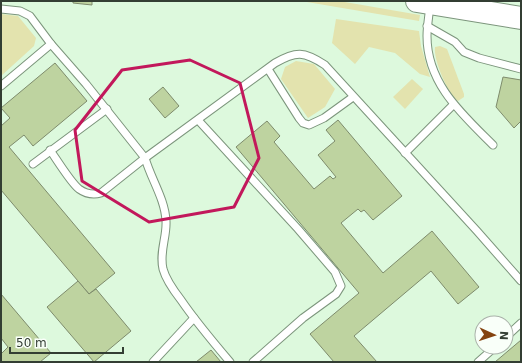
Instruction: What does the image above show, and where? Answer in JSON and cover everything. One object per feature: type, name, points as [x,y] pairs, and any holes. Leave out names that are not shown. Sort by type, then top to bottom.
[{"type":"highway","points":[[424,2],[521,18]]},
{"type":"lane","points":[[424,2],[431,66],[436,77],[453,105],[493,145]]},
{"type":"lane","points":[[1,9],[25,13],[30,16],[51,44],[145,158],[149,172],[165,208],[166,222],[162,254],[163,268],[167,279],[194,318],[230,362]]},
{"type":"lane","points":[[427,26],[455,42],[464,52],[479,58],[521,69]]},
{"type":"lane","points":[[1,86],[51,44]]},
{"type":"lane","points":[[50,150],[79,189],[87,193],[101,193],[145,158],[268,69],[288,56],[295,54],[311,56],[325,65],[521,281]]},
{"type":"lane","points":[[268,69],[299,118],[303,123],[309,125],[324,118],[353,97]]},
{"type":"lane","points":[[405,153],[453,105]]},
{"type":"lane","points":[[33,164],[106,109]]},
{"type":"lane","points":[[198,120],[298,229],[335,272],[341,286],[336,294],[303,318],[253,362]]},
{"type":"lane","points":[[153,362],[194,318]]},
{"type":"lane","points":[[479,362],[486,355]]},
{"type":"highlighted area","points":[[190,60],[240,83],[259,158],[234,207],[149,222],[82,181],[75,130],[122,70]]},
{"type":"green space","points":[[301,1],[339,1],[420,15],[419,21]]},
{"type":"green space","points":[[1,14],[18,16],[36,38],[34,46],[1,76]]},
{"type":"green space","points":[[336,19],[419,31],[421,46],[430,77],[420,74],[395,53],[369,47],[355,64],[332,43]]},
{"type":"green space","points":[[440,46],[447,49],[464,94],[464,97],[458,101],[450,92],[436,60],[435,47]]},
{"type":"green space","points":[[296,61],[314,64],[335,89],[325,107],[308,118],[281,79],[285,67]]},
{"type":"green space","points":[[412,79],[423,89],[405,109],[393,97]]},
{"type":"building","points":[[73,1],[92,1],[92,5],[73,3]]},
{"type":"building","points":[[55,63],[87,101],[33,146],[24,135],[9,147],[115,273],[89,294],[1,190],[1,126],[10,118],[1,108]]},
{"type":"building","points":[[503,77],[521,80],[521,121],[514,128],[496,107]]},
{"type":"building","points":[[163,87],[179,106],[165,118],[149,99]]},
{"type":"building","points":[[338,120],[402,196],[373,220],[364,210],[361,212],[358,209],[341,223],[383,273],[432,231],[479,287],[458,304],[431,271],[354,336],[377,362],[334,362],[310,334],[359,293],[236,147],[267,121],[280,136],[274,142],[314,189],[330,176],[333,179],[336,177],[318,155],[335,141],[326,130]]},
{"type":"building","points":[[78,281],[89,294],[96,289],[131,331],[94,362],[47,307]]},
{"type":"building","points":[[1,294],[51,353],[40,362],[1,362],[1,354],[8,347],[1,338]]},
{"type":"building","points":[[521,340],[521,362],[495,362],[503,355],[514,355],[514,346]]},
{"type":"building","points":[[211,350],[221,362],[196,362]]}]
